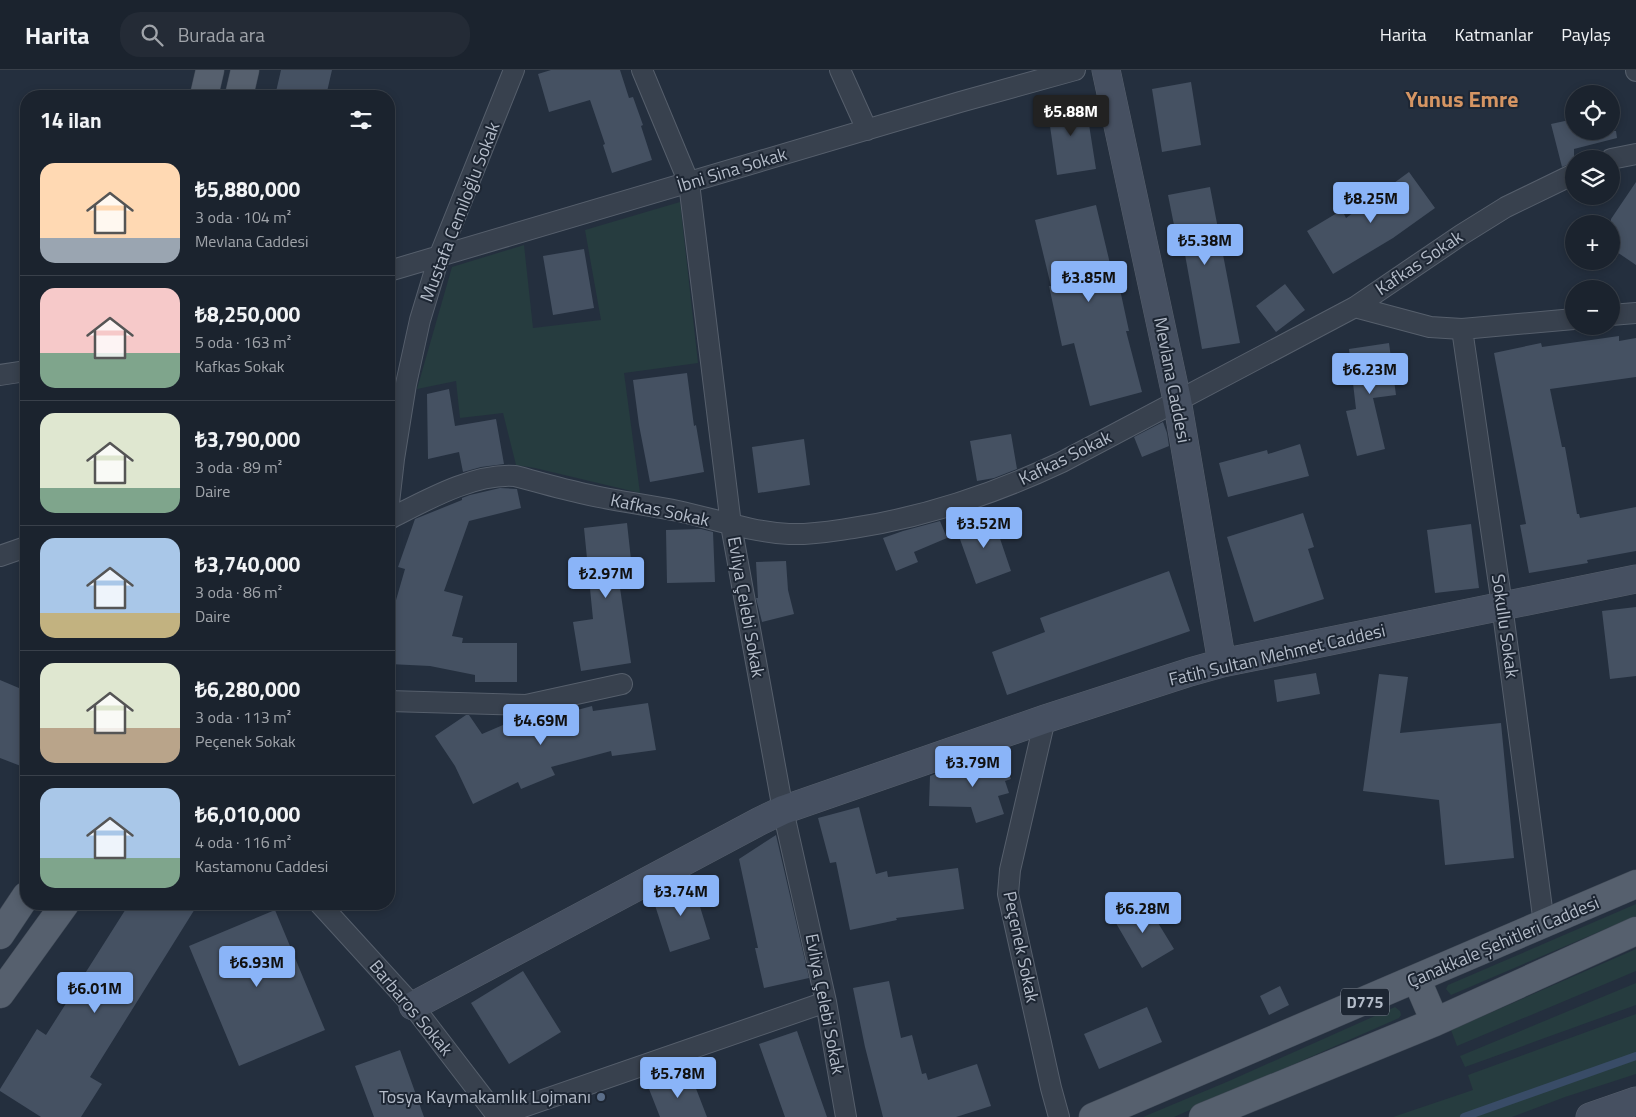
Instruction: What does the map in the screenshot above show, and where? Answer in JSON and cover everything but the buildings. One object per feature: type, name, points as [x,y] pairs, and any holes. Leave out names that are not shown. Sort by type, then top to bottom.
[{"type":"main road","points":[[205,90],[210,70]]},
{"type":"main road","points":[[240,90],[245,70]]},
{"type":"main road","name":"Çanakkale Şehitleri Caddesi","points":[[1093,1117],[1417,980],[1636,884]]},
{"type":"main road","points":[[0,935],[20,905]]},
{"type":"main road","points":[[0,994],[62,910]]},
{"type":"main road","name":"D775","points":[[1203,1117],[1435,1022],[1636,931]]},
{"type":"main road","points":[[1417,980],[1435,1022]]},
{"type":"street","name":"Mustafa Cemiloğlu Sokak","points":[[395,453],[406,384],[420,320],[439,257],[514,70]]},
{"type":"street","name":"Evliya Çelebi Sokak","points":[[642,70],[690,183],[731,525],[783,810],[826,1002],[846,1117]]},
{"type":"street","points":[[840,70],[867,130]]},
{"type":"street","name":"İbni Sina Sokak","points":[[395,269],[1076,70]]},
{"type":"street","name":"Mevlana Caddesi","points":[[1106,70],[1177,400],[1222,663]]},
{"type":"street","points":[[1620,157],[1636,154]]},
{"type":"street","name":"Kafkas Sokak","points":[[395,516],[436,495],[459,486],[504,475],[515,476],[592,496],[680,512],[731,525],[770,532],[806,534],[897,521],[938,510],[1026,479],[1070,458],[1355,308],[1461,235],[1506,208],[1565,178]]},
{"type":"street","points":[[1355,308],[1430,327],[1462,329],[1565,320]]},
{"type":"street","points":[[1620,314],[1636,313]]},
{"type":"street","name":"Sokullu Sokak","points":[[1462,329],[1502,605],[1544,924]]},
{"type":"street","points":[[0,375],[20,372]]},
{"type":"street","points":[[0,556],[20,548]]},
{"type":"street","name":"Fatih Sultan Mehmet Caddesi","points":[[413,1006],[760,820],[783,810],[1045,719],[1222,663],[1636,579]]},
{"type":"street","points":[[395,701],[526,705],[622,684]]},
{"type":"street","name":"Peçenek Sokak","points":[[1045,719],[1010,870],[1008,888],[1051,1088],[1059,1117]]},
{"type":"street","name":"Barbaros Sokak","points":[[325,910],[413,1006],[497,1116]]},
{"type":"street","points":[[497,1116],[826,1002]]},
{"type":"street","points":[[1597,1116],[1636,1101]]},
{"type":"green space","points":[[680,202],[698,363],[624,373],[640,493],[516,465],[503,413],[460,418],[456,381],[417,389],[452,267],[524,245],[533,328],[601,320],[585,230]]},
{"type":"green space","points":[[1636,904],[1636,916],[1451,995],[1446,989],[1448,985]]},
{"type":"green space","points":[[1636,949],[1636,971],[1457,1046],[1451,1030]]},
{"type":"green space","points":[[1636,983],[1636,1005],[1465,1067],[1460,1056]]},
{"type":"green space","points":[[1395,1007],[1400,1011],[1401,1015],[1399,1018],[1174,1117],[1143,1117],[1229,1081]]},
{"type":"green space","points":[[1636,1014],[1636,1074],[1565,1097],[1512,1117],[1393,1117],[1473,1090],[1468,1075]]},
{"type":"waterway","points":[[1464,1117],[1636,1056]]},
{"type":"place","name":"Tosya Kaymakamlık Lojmanı","points":[[601,1097]]},
{"type":"district","name":"Yunus Emre","points":[[1462,99]]}]
